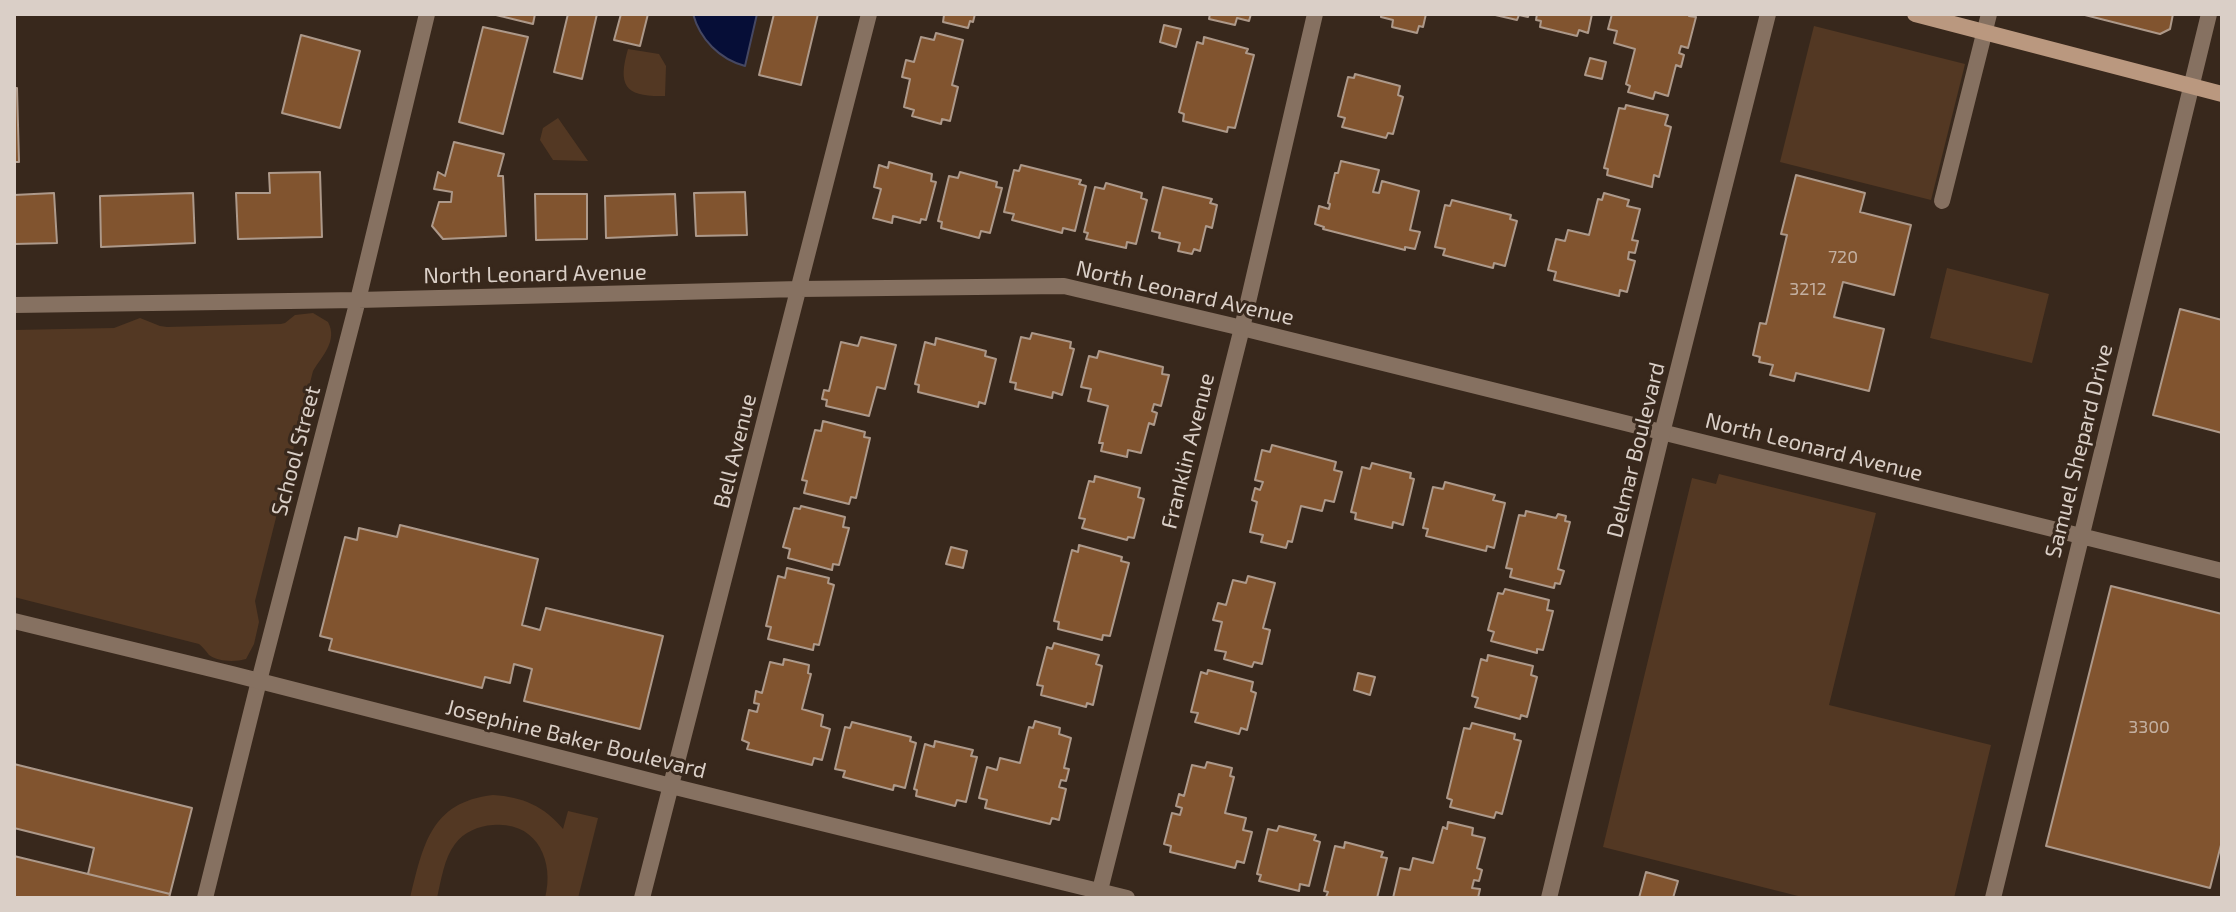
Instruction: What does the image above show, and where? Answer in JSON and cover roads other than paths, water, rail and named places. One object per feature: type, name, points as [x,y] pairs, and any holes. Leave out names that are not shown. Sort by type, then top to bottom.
[{"type":"main road","points":[[1915,14],[2222,94]]},
{"type":"street","name":"School Street","points":[[205,898],[358,300],[427,14]]},
{"type":"street","name":"Bell Avenue","points":[[642,898],[869,14]]},
{"type":"street","name":"Franklin Avenue","points":[[1099,895],[1242,328],[1315,14]]},
{"type":"street","name":"Delmar Boulevard","points":[[1549,898],[1768,14]]},
{"type":"street","points":[[1942,201],[1989,14]]},
{"type":"street","name":"Samuel Shepard Drive","points":[[1993,898],[2209,14]]},
{"type":"street","name":"North Leonard Avenue","points":[[14,305],[1064,286],[2222,571]]},
{"type":"street","name":"Josephine Baker Boulevard","points":[[14,621],[1099,895],[1127,898]]}]
